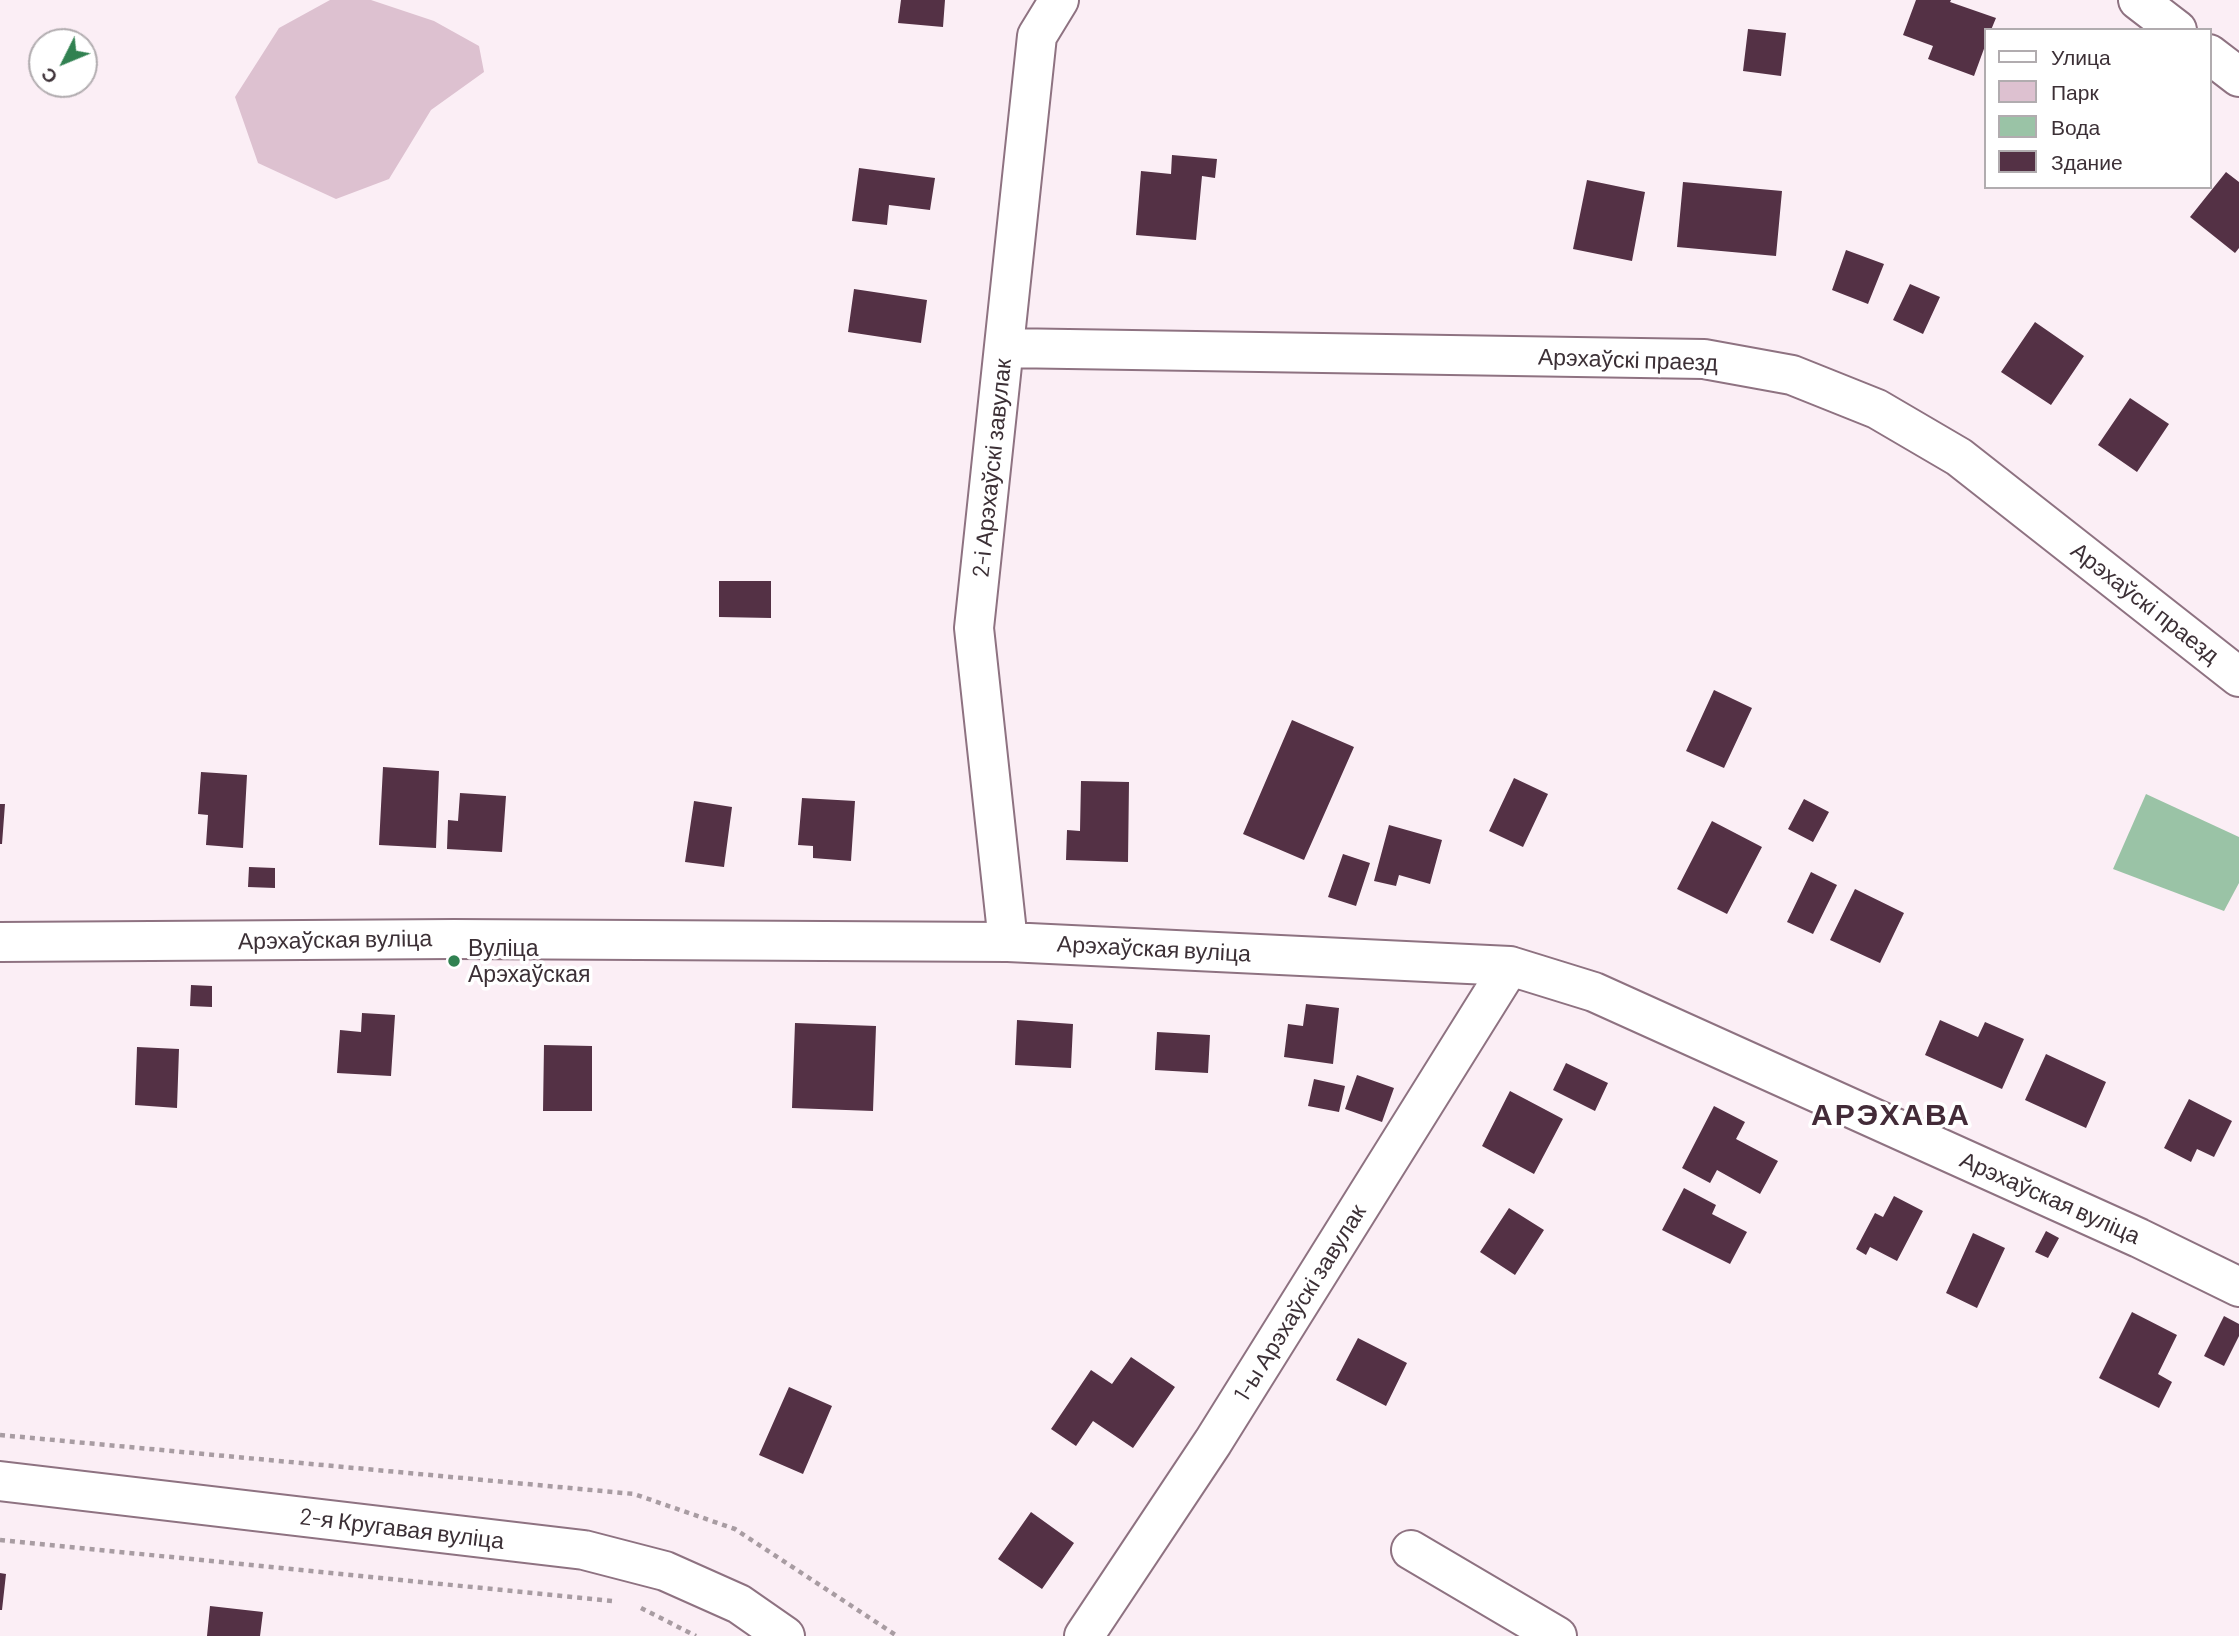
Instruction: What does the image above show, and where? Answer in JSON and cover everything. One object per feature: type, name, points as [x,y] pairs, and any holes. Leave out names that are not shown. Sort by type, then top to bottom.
[{"type":"street","name":"2-і Арэхаўскі завулак","points":[[1008,942],[974,628],[1037,36],[1059,0]]},
{"type":"street","points":[[2138,0],[2174,28]]},
{"type":"street","points":[[2211,56],[2239,77]]},
{"type":"street","name":"Арэхаўскі праезд","points":[[1005,348],[1704,359],[1792,375],[1877,409],[1959,457],[2239,677]]},
{"type":"street","name":"Арэхаўская вуліца","points":[[0,942],[454,939],[1008,942],[1510,966],[1594,992],[2139,1238],[2239,1287]]},
{"type":"street","name":"1-ы Арэхаўскі завулак","points":[[1089,1633],[1213,1443],[1510,966]]},
{"type":"street","name":"2-я Кругавая вуліца","points":[[0,1481],[584,1550],[664,1571],[739,1604],[785,1636]]},
{"type":"street","points":[[1411,1550],[1557,1636]]},
{"type":"path","points":[[0,1540],[617,1602]]},
{"type":"path","points":[[631,1603],[696,1636]]},
{"type":"green space","points":[[330,0],[371,0],[434,21],[479,46],[484,72],[431,110],[389,179],[336,199],[258,163],[235,97],[279,28]]},
{"type":"water","points":[[2146,794],[2239,837],[2239,883],[2224,911],[2113,869]]},
{"type":"building","points":[[901,0],[945,0],[943,27],[898,23]]},
{"type":"building","points":[[1916,0],[1951,0],[1950,2],[1996,18],[1992,28],[1983,28],[1983,51],[1974,76],[1928,59],[1933,46],[1903,35]]},
{"type":"building","points":[[1748,29],[1786,33],[1781,76],[1743,71]]},
{"type":"building","points":[[1172,155],[1217,159],[1215,178],[1202,176],[1196,240],[1136,235],[1141,171],[1171,174]]},
{"type":"building","points":[[859,168],[935,178],[930,210],[889,205],[887,225],[852,221]]},
{"type":"building","points":[[2226,172],[2239,182],[2239,248],[2235,253],[2190,217]]},
{"type":"building","points":[[1587,180],[1645,192],[1632,261],[1573,249]]},
{"type":"building","points":[[1683,182],[1782,191],[1776,256],[1677,247]]},
{"type":"building","points":[[1846,250],[1884,264],[1868,304],[1832,290]]},
{"type":"building","points":[[1910,284],[1940,297],[1923,334],[1893,320]]},
{"type":"building","points":[[854,289],[927,300],[921,343],[848,332]]},
{"type":"building","points":[[2035,322],[2084,356],[2051,405],[2001,372]]},
{"type":"building","points":[[2130,398],[2169,424],[2137,472],[2098,445]]},
{"type":"building","points":[[719,581],[771,581],[771,618],[719,617]]},
{"type":"building","points":[[1714,690],[1752,708],[1724,768],[1686,751]]},
{"type":"building","points":[[1292,720],[1354,747],[1304,860],[1243,834]]},
{"type":"building","points":[[383,767],[439,771],[436,848],[379,845]]},
{"type":"building","points":[[201,772],[247,775],[243,848],[206,845],[208,815],[198,814]]},
{"type":"building","points":[[1514,778],[1548,794],[1523,847],[1489,831]]},
{"type":"building","points":[[1081,781],[1129,782],[1128,862],[1066,860],[1067,830],[1080,831]]},
{"type":"building","points":[[460,793],[506,796],[502,852],[447,849],[448,820],[458,821]]},
{"type":"building","points":[[802,798],[855,801],[851,861],[813,858],[813,846],[798,845]]},
{"type":"building","points":[[1804,799],[1829,812],[1813,842],[1788,829]]},
{"type":"building","points":[[694,801],[732,807],[724,867],[685,862]]},
{"type":"building","points":[[0,804],[5,804],[2,844],[0,844]]},
{"type":"building","points":[[1712,821],[1762,847],[1727,914],[1677,889]]},
{"type":"building","points":[[1389,825],[1442,840],[1430,884],[1399,875],[1396,886],[1374,881]]},
{"type":"building","points":[[1343,854],[1370,863],[1356,906],[1328,897]]},
{"type":"building","points":[[249,867],[275,868],[275,888],[248,887]]},
{"type":"building","points":[[1811,872],[1837,885],[1813,934],[1787,922]]},
{"type":"building","points":[[1855,889],[1904,913],[1880,963],[1830,940]]},
{"type":"building","points":[[191,985],[212,986],[212,1007],[190,1006]]},
{"type":"building","points":[[1306,1004],[1339,1008],[1333,1064],[1284,1057],[1288,1024],[1303,1026]]},
{"type":"building","points":[[362,1013],[395,1015],[391,1076],[337,1073],[340,1030],[361,1032]]},
{"type":"building","points":[[1017,1020],[1073,1024],[1071,1068],[1015,1065]]},
{"type":"building","points":[[1940,1020],[1978,1037],[1985,1022],[2024,1039],[2002,1089],[1925,1055]]},
{"type":"building","points":[[795,1023],[876,1026],[873,1111],[792,1108]]},
{"type":"building","points":[[1157,1032],[1210,1035],[1208,1073],[1155,1070]]},
{"type":"building","points":[[544,1045],[592,1046],[592,1111],[543,1111]]},
{"type":"building","points":[[137,1047],[179,1049],[177,1108],[135,1105]]},
{"type":"building","points":[[2046,1054],[2106,1082],[2086,1128],[2025,1100]]},
{"type":"building","points":[[1566,1063],[1608,1083],[1595,1111],[1553,1090]]},
{"type":"building","points":[[1357,1075],[1394,1088],[1382,1122],[1345,1109]]},
{"type":"building","points":[[1314,1079],[1345,1086],[1339,1112],[1308,1106]]},
{"type":"building","points":[[1510,1091],[1563,1119],[1534,1174],[1482,1146]]},
{"type":"building","points":[[2189,1099],[2232,1121],[2214,1157],[2197,1149],[2191,1162],[2164,1148]]},
{"type":"building","points":[[1714,1106],[1745,1122],[1736,1139],[1778,1161],[1760,1194],[1717,1170],[1710,1183],[1682,1168]]},
{"type":"building","points":[[1684,1188],[1716,1205],[1712,1214],[1747,1232],[1730,1264],[1662,1230]]},
{"type":"building","points":[[1894,1196],[1923,1211],[1897,1261],[1870,1247],[1866,1255],[1856,1249],[1875,1213],[1883,1217]]},
{"type":"building","points":[[1509,1208],[1544,1230],[1515,1275],[1480,1252]]},
{"type":"building","points":[[2046,1231],[2059,1238],[2048,1258],[2035,1252]]},
{"type":"building","points":[[1973,1233],[2005,1248],[1977,1308],[1946,1293]]},
{"type":"building","points":[[2132,1312],[2177,1335],[2158,1374],[2172,1382],[2159,1408],[2099,1378]]},
{"type":"building","points":[[2224,1316],[2239,1324],[2239,1336],[2224,1366],[2204,1356]]},
{"type":"building","points":[[1358,1338],[1407,1363],[1386,1406],[1336,1380]]},
{"type":"building","points":[[1131,1357],[1175,1387],[1133,1448],[1093,1421],[1076,1446],[1051,1429],[1091,1370],[1112,1384]]},
{"type":"building","points":[[789,1387],[832,1406],[803,1474],[759,1455]]},
{"type":"building","points":[[1031,1512],[1074,1543],[1042,1589],[998,1559]]},
{"type":"building","points":[[0,1573],[6,1574],[2,1610],[0,1610]]},
{"type":"building","points":[[210,1606],[263,1612],[260,1636],[207,1636]]},
{"type":"place","name":"Вуліца Арэхаўская","points":[[454,961]]},
{"type":"district","name":"АРЭХАВА","points":[[1891,1115]]}]
